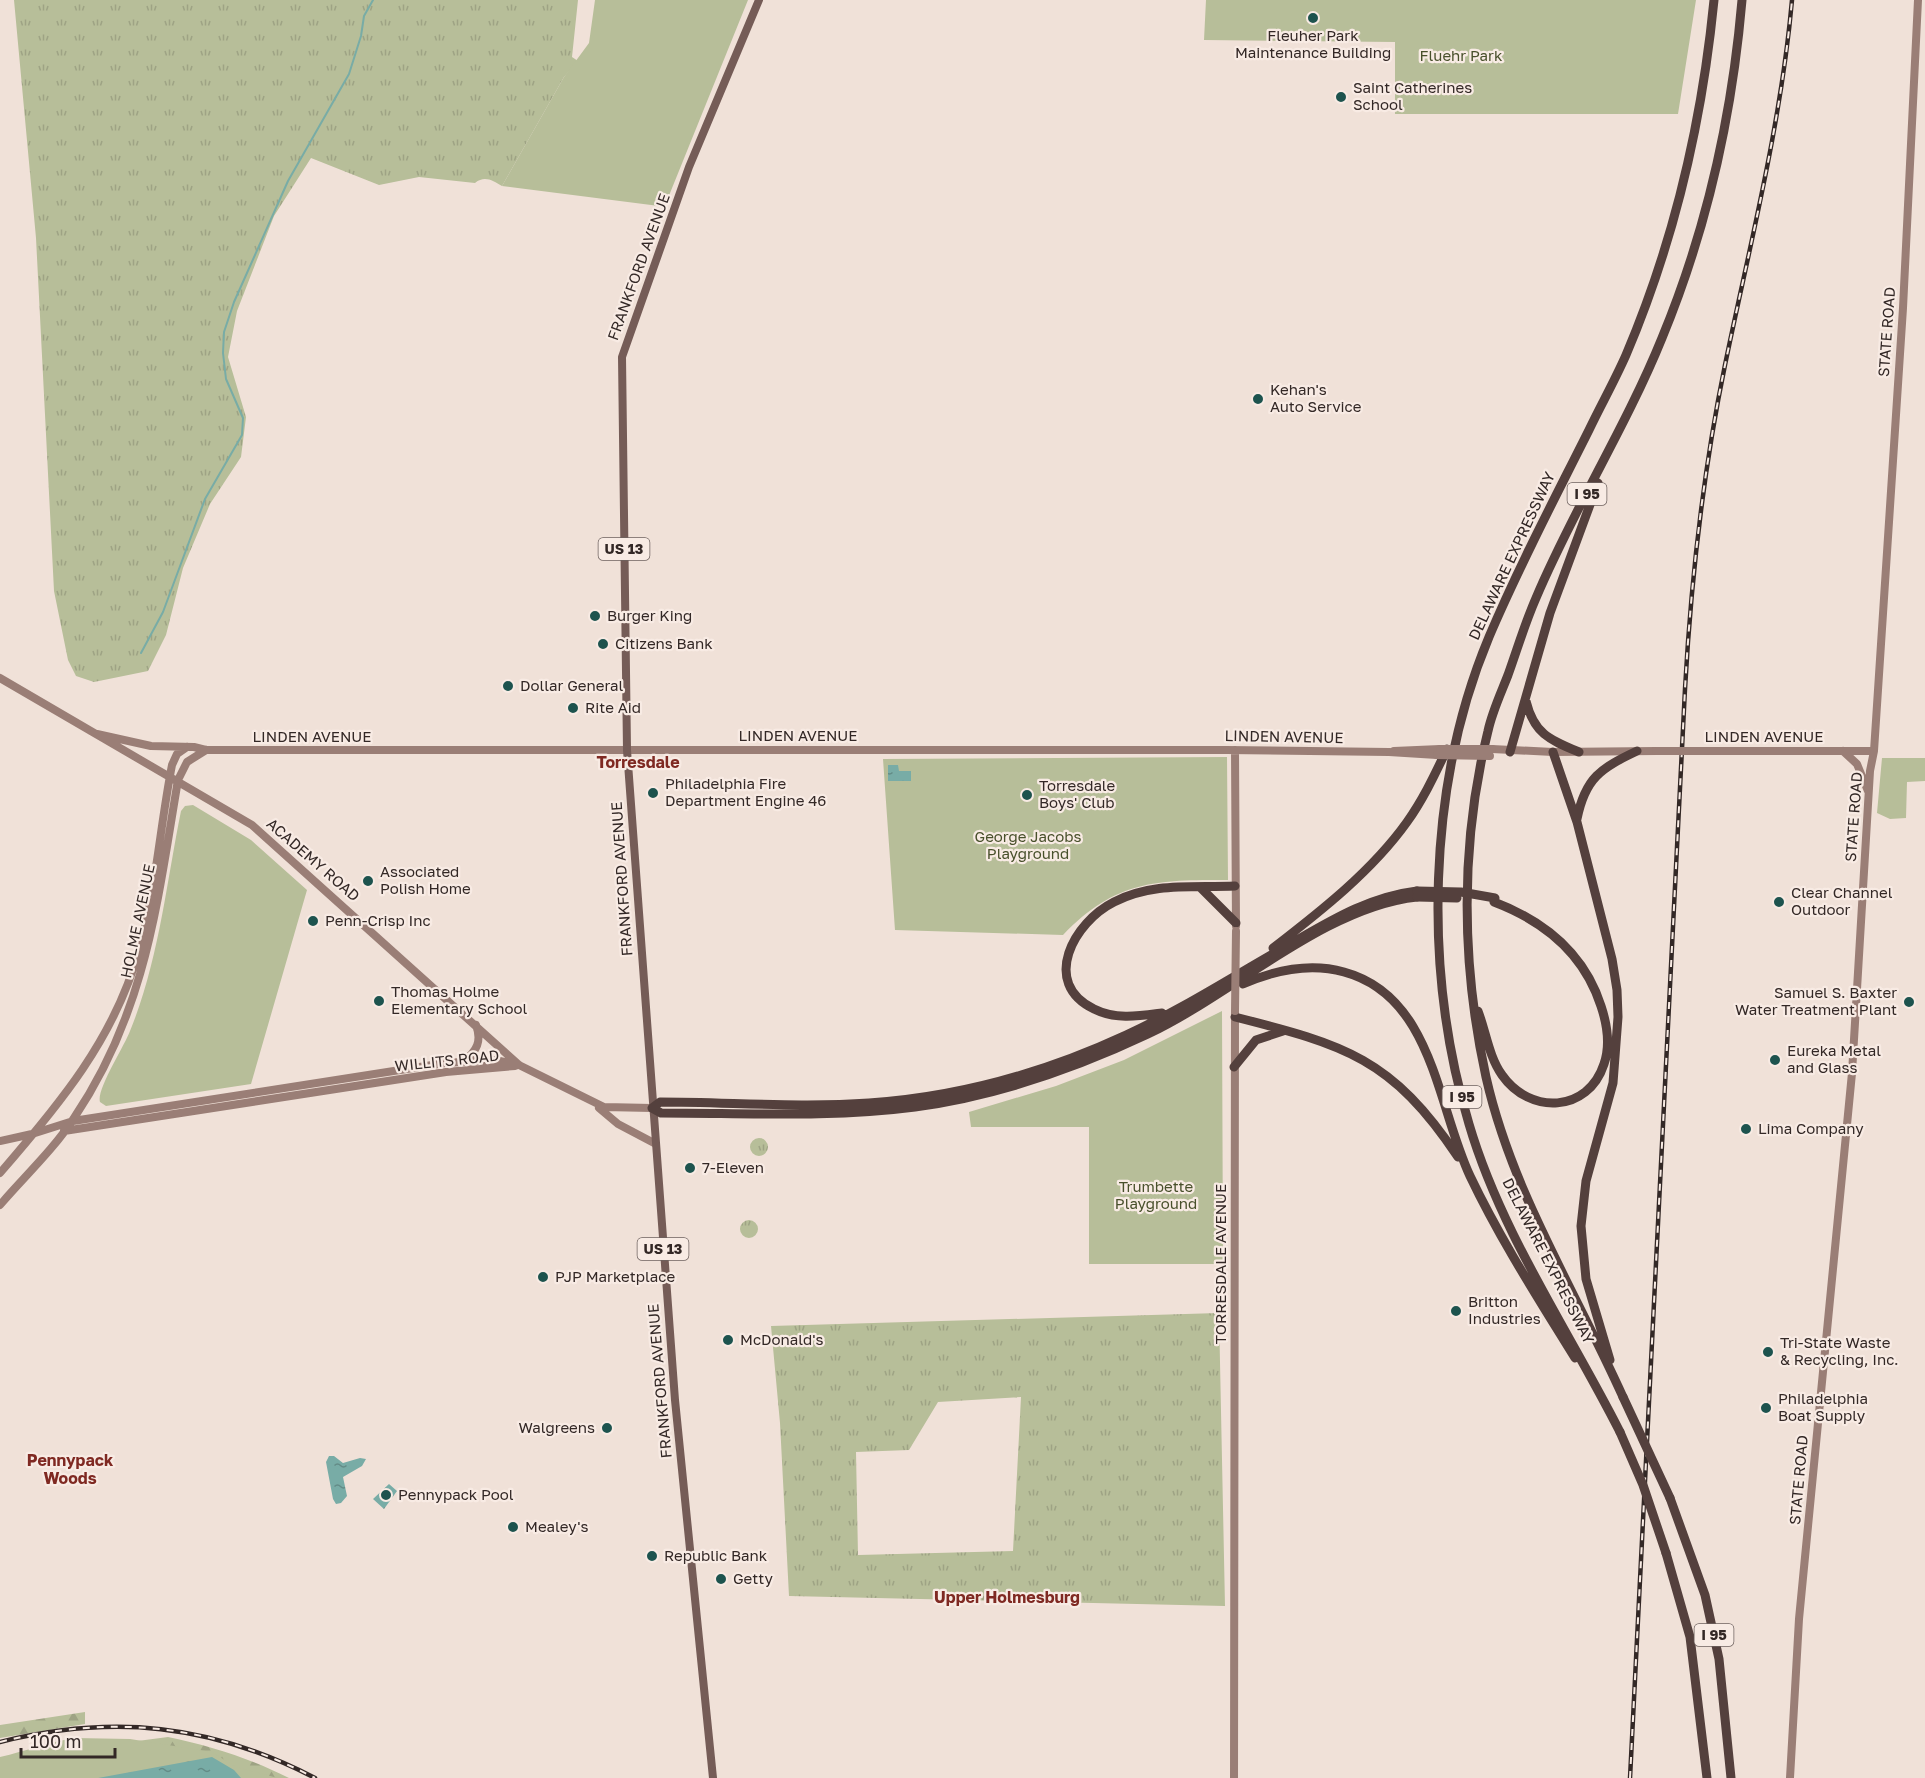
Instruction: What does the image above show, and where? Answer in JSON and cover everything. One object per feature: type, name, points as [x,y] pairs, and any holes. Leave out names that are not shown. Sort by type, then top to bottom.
[{"type":"highway","name":"DELAWARE EXPRESSWAY","points":[[1707,1778],[1690,1637],[1666,1552],[1643,1485],[1616,1423],[1499,1203],[1468,1123],[1445,1003],[1437,906],[1444,820],[1458,728],[1487,641],[1626,357],[1658,273],[1689,159],[1707,68],[1714,0]]},
{"type":"highway","name":"DELAWARE EXPRESSWAY","points":[[1731,1778],[1719,1659],[1705,1595],[1670,1497],[1621,1392],[1529,1208],[1506,1150],[1487,1081],[1472,993],[1467,878],[1478,779],[1488,728],[1536,598],[1664,333],[1683,285],[1707,206],[1728,116],[1742,0]]},
{"type":"highway","points":[[1510,752],[1559,588],[1618,430]]},
{"type":"highway","points":[[1526,699],[1531,720],[1538,729],[1554,741],[1579,752]]},
{"type":"highway","points":[[1252,965],[1330,903],[1389,845],[1424,795],[1458,728]]},
{"type":"highway","points":[[1577,822],[1583,796],[1593,778],[1608,765],[1637,751]]},
{"type":"highway","points":[[1553,752],[1577,822],[1612,959],[1618,1017],[1616,1055],[1607,1111],[1586,1181],[1581,1226],[1586,1279],[1594,1314],[1621,1392]]},
{"type":"highway","points":[[1170,1012],[1131,1017],[1095,1010],[1083,1002],[1071,986],[1067,973],[1067,956],[1082,927],[1112,903],[1144,890],[1162,887],[1236,886]]},
{"type":"highway","points":[[1200,887],[1236,927]]},
{"type":"highway","points":[[1417,894],[1365,909],[1345,918],[1151,1032],[1093,1058],[1027,1082],[960,1100],[914,1107],[844,1112],[661,1113],[652,1108],[660,1102],[866,1103],[958,1092],[1003,1081],[1069,1059],[1170,1012],[1360,906],[1417,894],[1461,892],[1494,900],[1534,914],[1553,927],[1585,961],[1605,1000],[1616,1055]]},
{"type":"highway","points":[[1472,993],[1493,1058],[1500,1074],[1513,1089],[1528,1099],[1556,1105],[1586,1092],[1598,1078],[1605,1063],[1608,1034],[1597,994],[1588,975],[1563,943],[1547,929],[1527,916],[1494,900]]},
{"type":"highway","points":[[1208,1000],[1253,979],[1287,969],[1323,967],[1352,974],[1368,981],[1400,1006],[1413,1024],[1426,1052],[1469,1174]]},
{"type":"highway","points":[[1235,1014],[1335,1045],[1385,1073],[1425,1110],[1469,1174],[1535,1295],[1616,1423]]},
{"type":"highway","points":[[1234,1067],[1256,1041],[1284,1031]]},
{"type":"main road","name":"FRANKFORD AVENUE","points":[[713,1778],[675,1400],[654,1143],[627,750],[624,348],[689,167],[759,0]]},
{"type":"main road","name":"STATE ROAD","points":[[1790,1778],[1799,1619],[1852,1073],[1868,791],[1874,751],[1902,320],[1918,0]]},
{"type":"main road","name":"ACADEMY ROAD","points":[[0,678],[261,831],[519,1065],[609,1108],[652,1108]]},
{"type":"main road","name":"LINDEN AVENUE","points":[[97,734],[151,746],[206,750],[1235,750],[1491,753],[1874,751]]},
{"type":"main road","points":[[174,778],[175,757],[188,747]]},
{"type":"main road","points":[[174,778],[187,762],[206,750]]},
{"type":"main road","name":"TORRESDALE AVENUE","points":[[1234,1778],[1235,750]]},
{"type":"main road","points":[[1843,751],[1857,764],[1868,791]]},
{"type":"main road","name":"HOLME AVENUE","points":[[0,1205],[73,1121],[113,1050],[141,978],[154,921],[174,778]]},
{"type":"main road","name":"HOLME AVENUE","points":[[0,1173],[94,1054],[115,1017],[143,937],[174,778]]},
{"type":"main road","points":[[462,1062],[478,1045],[479,1035],[476,1025]]},
{"type":"main road","name":"WILLITS ROAD","points":[[0,1141],[73,1121],[462,1062],[495,1060],[519,1065]]},
{"type":"main road","name":"WILLITS ROAD","points":[[32,1134],[446,1072],[519,1065]]},
{"type":"main road","points":[[593,1102],[618,1124],[654,1143]]},
{"type":"green space","points":[[14,0],[578,0],[572,57],[578,61],[564,77],[502,186],[486,179],[475,183],[419,177],[379,185],[311,158],[274,216],[237,311],[228,357],[246,417],[241,457],[210,504],[183,568],[166,635],[148,671],[94,682],[76,676],[68,660],[54,591],[36,238]]},
{"type":"green space","points":[[595,0],[748,0],[666,203],[659,206],[502,186],[564,77],[589,43]]},
{"type":"green space","name":"Fluehr Park","points":[[1206,0],[1696,0],[1678,114],[1395,114],[1395,42],[1204,40]]},
{"type":"green space","name":"George Jacobs Playground","points":[[1227,757],[1228,880],[1158,883],[1120,893],[1082,917],[1063,935],[895,930],[883,759]]},
{"type":"green space","points":[[1882,758],[1925,758],[1925,781],[1907,782],[1906,818],[1890,819],[1877,813]]},
{"type":"green space","points":[[193,805],[251,840],[307,890],[251,1084],[106,1106],[100,1102],[102,1088],[130,1031],[155,950],[181,811],[185,806]]},
{"type":"green space","name":"Trumbette Playground","points":[[1222,1011],[1223,1264],[1089,1264],[1089,1127],[971,1127],[969,1112],[1056,1086],[1124,1060]]},
{"type":"green space","points":[[759,1138],[765,1141],[768,1147],[765,1153],[759,1156],[753,1153],[750,1147],[753,1141]]},
{"type":"green space","points":[[749,1220],[755,1223],[758,1229],[755,1235],[749,1238],[743,1235],[740,1229],[743,1223]]},
{"type":"green space","points":[[1219,1313],[1225,1606],[789,1596],[780,1423],[771,1326]],"holes":[[[1021,1397],[1013,1551],[858,1555],[856,1452],[909,1450],[938,1402]]]},
{"type":"green space","points":[[85,1712],[85,1724],[0,1738],[0,1725]]},
{"type":"green space","points":[[168,1737],[230,1753],[289,1778],[0,1778],[0,1759]]},
{"type":"green space","points":[[75,1738],[130,1739],[212,1752],[236,1767],[278,1778],[0,1778],[0,1757]]},
{"type":"water","points":[[888,765],[898,765],[899,771],[911,771],[911,781],[888,781]]},
{"type":"water","points":[[329,1456],[334,1456],[343,1463],[360,1458],[366,1459],[362,1466],[343,1477],[347,1496],[341,1503],[336,1504],[326,1462]]},
{"type":"water","name":"Pennypack Pool","points":[[389,1484],[397,1491],[384,1509],[373,1499]]},
{"type":"water","points":[[212,1757],[234,1770],[241,1778],[98,1778]]},
{"type":"waterway","points":[[141,653],[163,612],[205,499],[242,435],[243,418],[226,379],[223,353],[224,332],[234,302],[288,181],[349,74],[361,36],[364,16],[373,0]]},
{"type":"railway","points":[[1630,1778],[1691,607],[1710,445],[1773,138],[1792,0]]},
{"type":"railway","points":[[0,1742],[42,1733],[82,1728],[161,1729],[199,1735],[238,1746],[315,1778]]},
{"type":"place","name":"Fleuher Park Maintenance Building","points":[[1313,18]]},
{"type":"place","name":"Saint Catherines School","points":[[1341,97]]},
{"type":"place","name":"Kehan's Auto Service","points":[[1258,399]]},
{"type":"place","name":"Burger King","points":[[595,616]]},
{"type":"place","name":"Citizens Bank","points":[[603,644]]},
{"type":"place","name":"Dollar General","points":[[508,686]]},
{"type":"place","name":"Rite Aid","points":[[573,708]]},
{"type":"place","name":"Philadelphia Fire Department Engine 46","points":[[653,793]]},
{"type":"place","name":"Torresdale Boys' Club","points":[[1027,795]]},
{"type":"place","name":"Associated Polish Home","points":[[368,881]]},
{"type":"place","name":"Clear Channel Outdoor","points":[[1779,902]]},
{"type":"place","name":"Penn-Crisp Inc","points":[[313,921]]},
{"type":"place","name":"Thomas Holme Elementary School","points":[[379,1001]]},
{"type":"place","name":"Samuel S. Baxter Water Treatment Plant","points":[[1909,1002]]},
{"type":"place","name":"Eureka Metal and Glass","points":[[1775,1060]]},
{"type":"place","name":"Lima Company","points":[[1746,1129]]},
{"type":"place","name":"7-Eleven","points":[[690,1168]]},
{"type":"place","name":"PJP Marketplace","points":[[543,1277]]},
{"type":"place","name":"Britton Industries","points":[[1456,1311]]},
{"type":"place","name":"McDonald's","points":[[728,1340]]},
{"type":"place","name":"Tri-State Waste & Recycling, Inc.","points":[[1768,1352]]},
{"type":"place","name":"Philadelphia Boat Supply","points":[[1766,1408]]},
{"type":"place","name":"Walgreens","points":[[607,1428]]},
{"type":"place","name":"Pennypack Pool","points":[[386,1495]]},
{"type":"place","name":"Mealey's","points":[[513,1527]]},
{"type":"place","name":"Republic Bank","points":[[652,1556]]},
{"type":"place","name":"Getty","points":[[721,1579]]},
{"type":"district","name":"Torresdale","points":[[638,762]]},
{"type":"district","name":"Pennypack Woods","points":[[70,1469]]},
{"type":"district","name":"Upper Holmesburg","points":[[1007,1597]]}]
